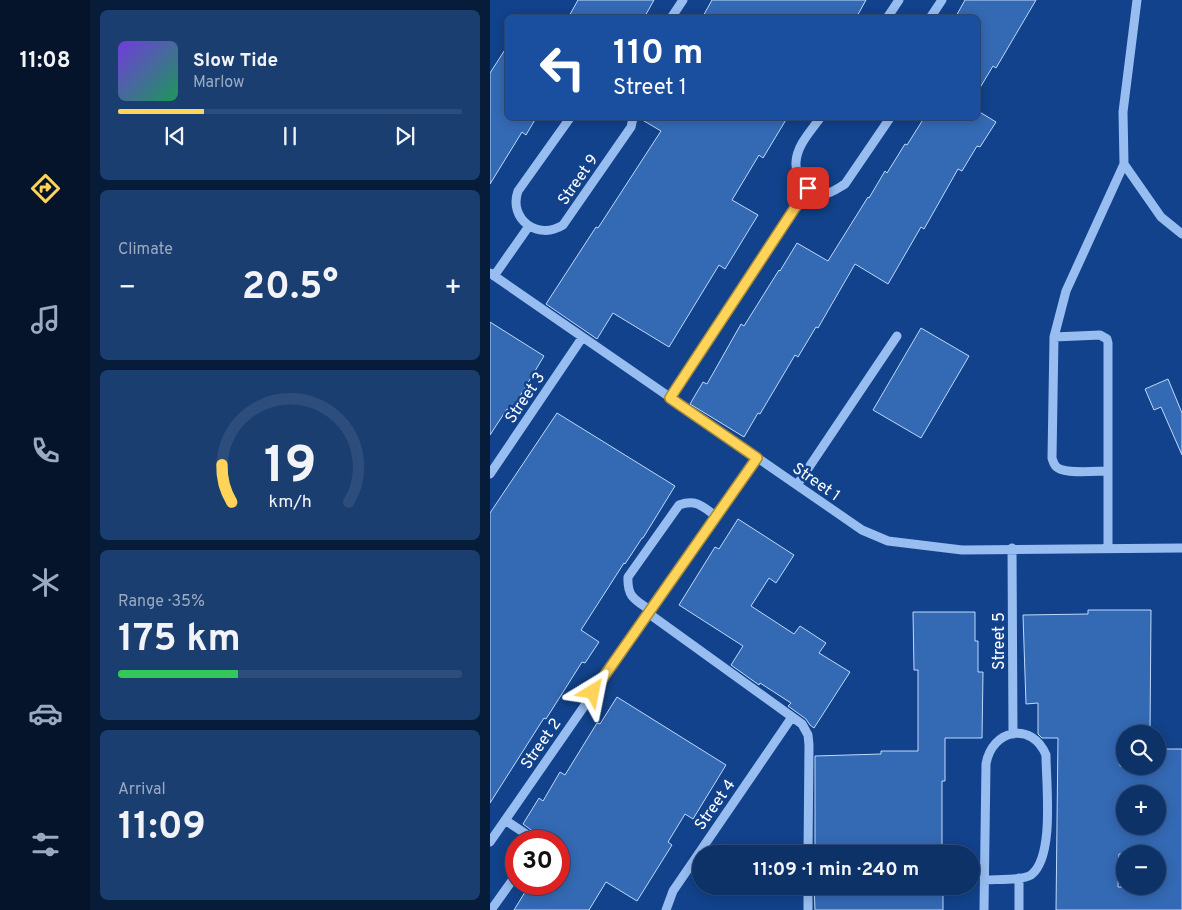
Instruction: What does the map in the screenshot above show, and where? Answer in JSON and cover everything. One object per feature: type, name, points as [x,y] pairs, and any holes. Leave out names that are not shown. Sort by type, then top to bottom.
[{"type":"street","points":[[672,15],[682,0]]},
{"type":"street","points":[[889,15],[899,0]]},
{"type":"street","points":[[932,15],[942,0]]},
{"type":"street","points":[[1108,471],[1065,471],[1054,464],[1052,458],[1054,337],[1066,291],[1124,164],[1123,112],[1137,0]]},
{"type":"street","points":[[492,275],[529,226],[517,209],[516,199],[518,191],[569,120]]},
{"type":"street","name":"Street 9","points":[[529,226],[547,232],[556,230],[563,225],[631,127],[632,120]]},
{"type":"street","points":[[819,120],[802,144],[796,163],[802,182],[815,192],[824,194],[845,184],[889,120]]},
{"type":"street","points":[[1124,164],[1161,217],[1182,234]]},
{"type":"street","points":[[670,398],[808,188]]},
{"type":"street","name":"Street 1","points":[[492,275],[862,530],[888,541],[962,550],[1012,548],[1182,548]]},
{"type":"street","points":[[1054,337],[1100,335],[1107,339],[1108,548]]},
{"type":"street","points":[[797,485],[897,336]]},
{"type":"street","name":"Street 3","points":[[490,474],[582,338]]},
{"type":"street","name":"Street 2","points":[[490,842],[757,458]]},
{"type":"street","points":[[716,516],[699,504],[689,501],[679,506],[628,577],[628,587],[631,597],[802,724],[808,735],[808,845]]},
{"type":"street","name":"Street 5","points":[[1012,548],[1013,734]]},
{"type":"street","name":"Street 4","points":[[666,910],[673,891],[792,717]]},
{"type":"street","points":[[984,910],[986,764],[988,755],[993,745],[1001,737],[1025,734],[1042,747],[1046,755],[1047,840],[1043,856],[1037,868],[1029,876],[985,880]]},
{"type":"street","points":[[505,820],[520,830]]},
{"type":"street","points":[[1019,878],[1019,910]]},
{"type":"street","points":[[491,910],[505,890]]},
{"type":"street","points":[[808,895],[808,910]]},
{"type":"building","points":[[578,0],[654,0],[646,15],[570,15]]},
{"type":"building","points":[[712,0],[866,0],[858,15],[704,15]]},
{"type":"building","points":[[965,0],[1036,0],[996,68],[993,66],[980,88],[980,15],[957,15]]},
{"type":"building","points":[[505,50],[505,120],[535,120],[526,135],[522,132],[490,184],[490,73]]},
{"type":"building","points":[[980,112],[996,122],[980,147],[977,146],[962,171],[958,169],[924,229],[921,227],[888,284],[855,264],[818,328],[816,327],[798,357],[795,355],[744,437],[690,404],[703,382],[707,384],[741,324],[744,326],[797,243],[828,261],[885,171],[887,173],[905,144],[907,145],[923,120],[980,120]]},
{"type":"building","points":[[642,120],[786,120],[763,158],[759,155],[732,200],[758,215],[725,269],[719,265],[669,347],[613,313],[597,339],[546,304],[661,131]]},
{"type":"building","points":[[490,322],[544,356],[511,411],[507,409],[490,435]]},
{"type":"building","points":[[921,328],[969,356],[921,438],[873,410]]},
{"type":"building","points":[[1168,379],[1182,413],[1182,455],[1161,407],[1154,410],[1145,389]]},
{"type":"building","points":[[557,413],[675,486],[643,538],[624,563],[581,630],[599,642],[585,663],[582,662],[546,719],[544,718],[490,803],[490,513]]},
{"type":"building","points":[[738,519],[794,555],[776,583],[769,578],[751,606],[794,634],[800,626],[826,643],[819,653],[850,672],[814,728],[806,719],[788,706],[791,703],[760,683],[759,685],[731,665],[743,646],[679,605],[715,547],[719,549]]},
{"type":"building","points":[[1088,610],[1151,610],[1150,725],[1116,725],[1116,775],[1166,775],[1166,749],[1182,749],[1182,910],[1056,910],[1058,738],[1042,738],[1038,734],[1038,703],[1026,704],[1023,615],[1088,614]]},
{"type":"building","points":[[913,612],[975,612],[975,641],[978,641],[978,672],[983,672],[982,738],[945,738],[945,781],[942,781],[942,845],[815,845],[815,756],[881,754],[881,751],[918,751],[918,670],[914,670]]},
{"type":"building","points":[[617,697],[726,765],[693,819],[685,814],[668,842],[672,845],[637,901],[606,882],[589,910],[514,910],[523,895],[570,895],[570,830],[531,830],[523,824],[539,798],[543,801],[560,772],[565,775],[597,723],[600,724]]},
{"type":"building","points":[[814,895],[943,895],[943,910],[815,910]]},
{"type":"route","points":[[593,692],[757,458],[670,398],[808,188]]}]
